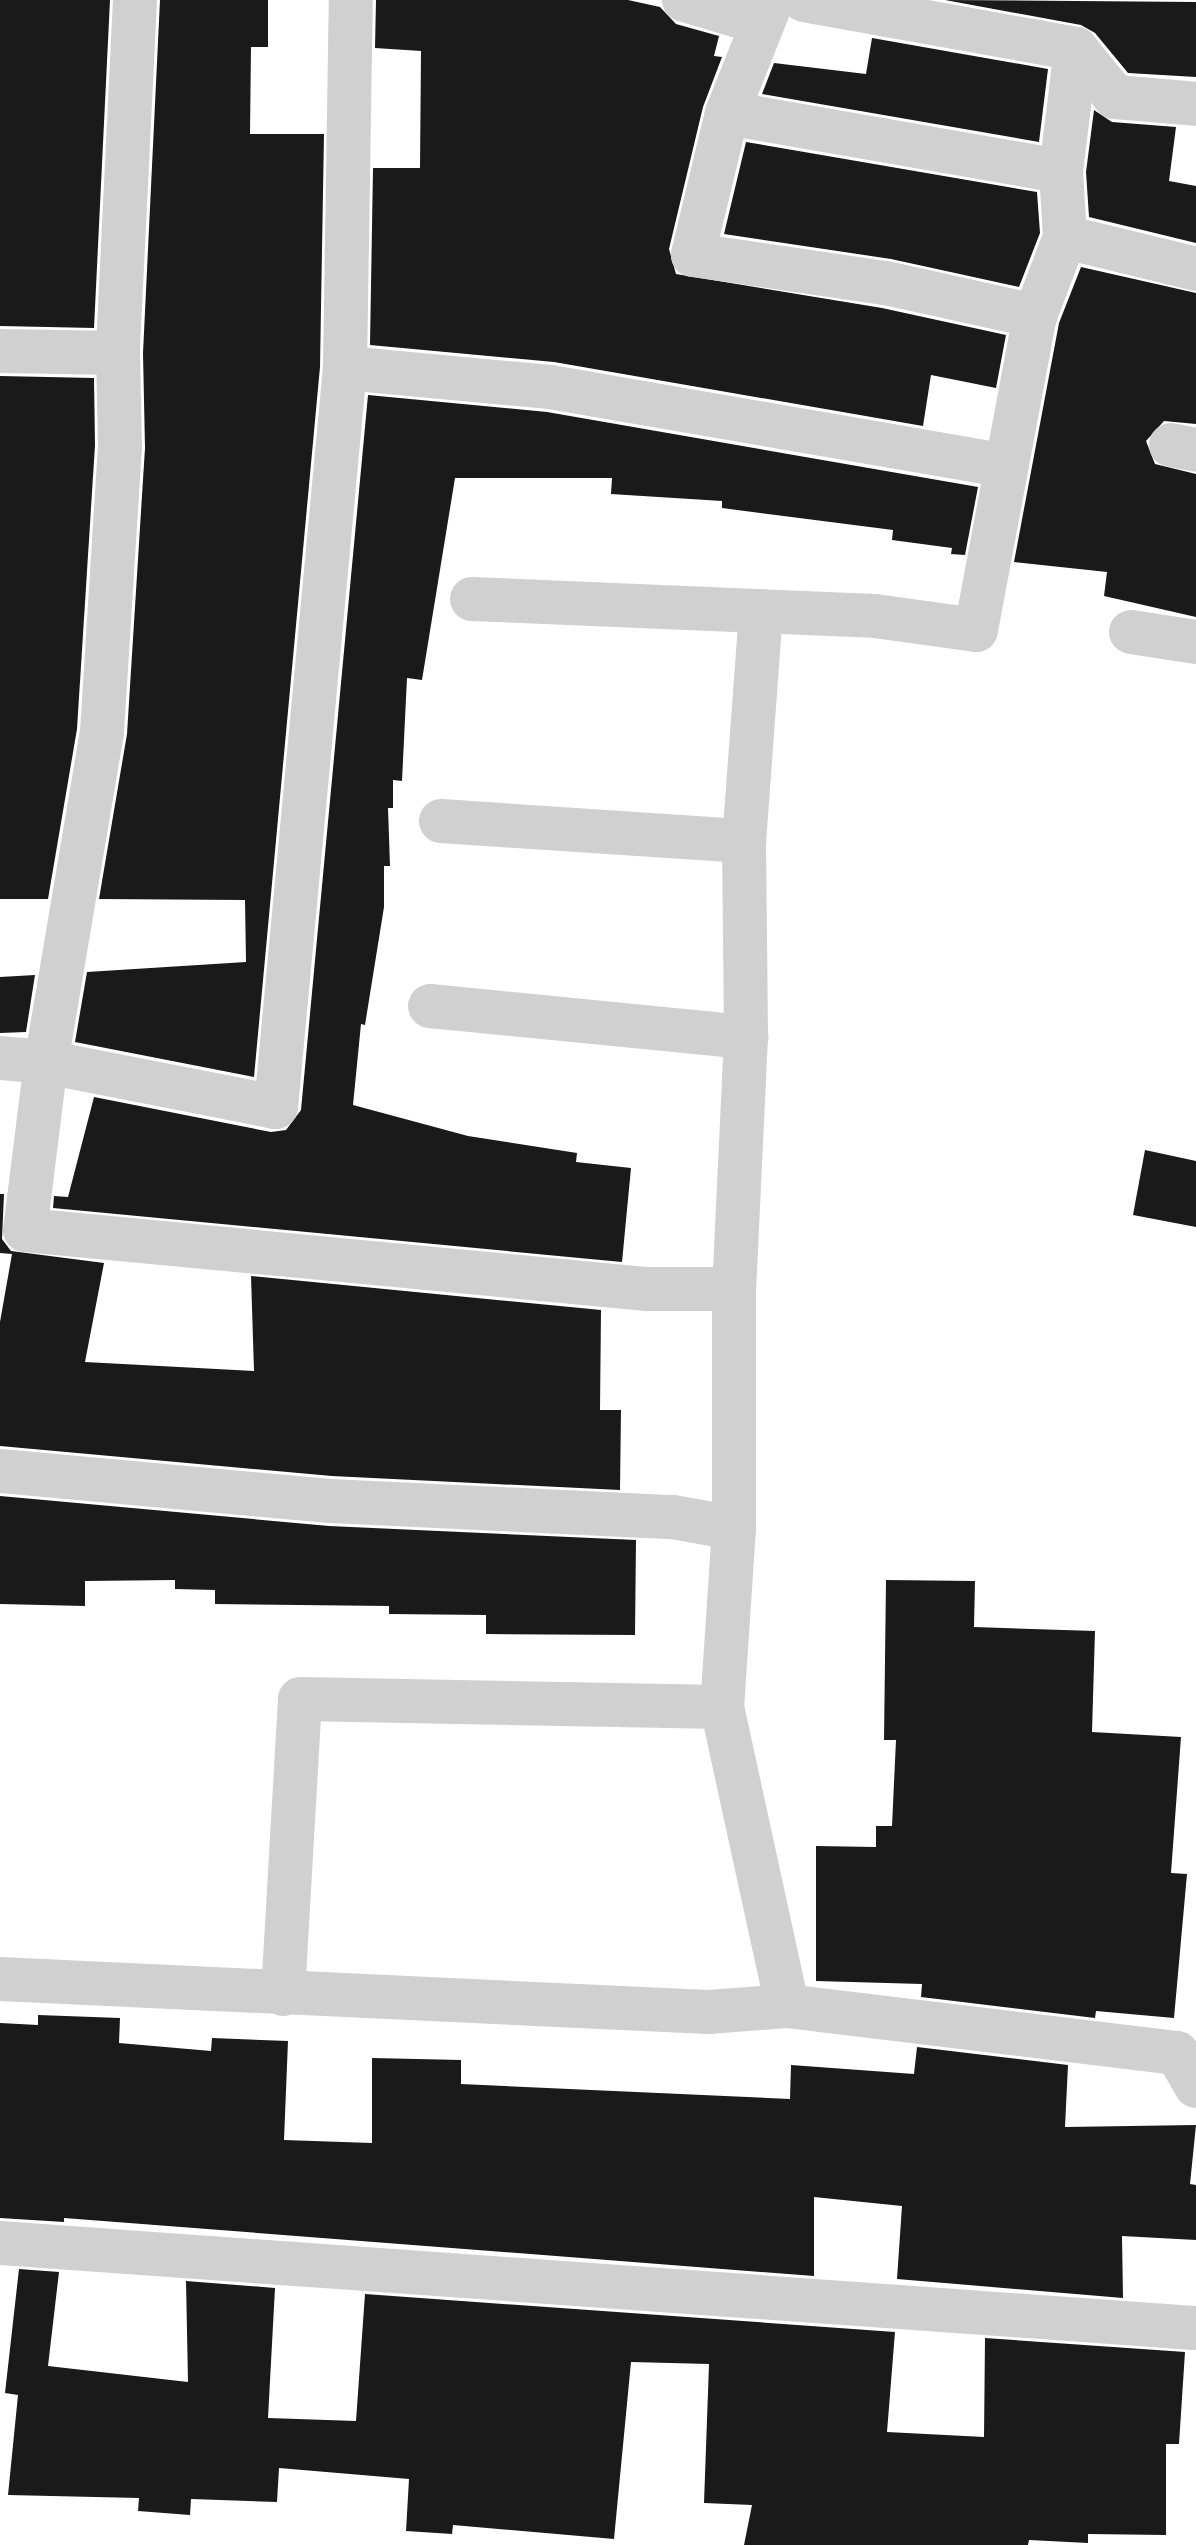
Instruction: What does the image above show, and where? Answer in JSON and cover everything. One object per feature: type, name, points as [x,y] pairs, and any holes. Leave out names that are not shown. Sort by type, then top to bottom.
[{"type":"street","points":[[135,0],[118,353],[120,446],[102,732],[46,1062],[25,1230],[647,1289],[734,1289]]},
{"type":"street","points":[[0,1058],[46,1062],[276,1107],[345,368],[351,0]]},
{"type":"street","points":[[684,0],[735,15],[763,0]]},
{"type":"street","points":[[772,0],[727,113],[693,255],[886,283],[1035,316]]},
{"type":"street","points":[[804,0],[1076,49],[1115,97],[1196,104]]},
{"type":"street","points":[[472,599],[875,616],[976,630],[1035,316],[1065,237],[1061,171],[1076,49]]},
{"type":"street","points":[[727,113],[1061,171]]},
{"type":"street","points":[[1065,237],[1196,269]]},
{"type":"street","points":[[0,351],[118,353]]},
{"type":"street","points":[[345,368],[550,387],[1005,466]]},
{"type":"street","points":[[761,611],[744,841],[746,1037],[734,1289],[734,1528],[722,1707],[787,2006]]},
{"type":"street","points":[[1131,632],[1196,642]]},
{"type":"street","points":[[441,821],[744,841]]},
{"type":"street","points":[[430,1006],[746,1037]]},
{"type":"street","points":[[0,1471],[330,1501],[673,1517],[734,1528]]},
{"type":"street","points":[[283,1994],[300,1699],[722,1707]]},
{"type":"street","points":[[0,1979],[708,2012],[787,2006],[1177,2053],[1196,2086]]},
{"type":"street","points":[[0,2243],[1194,2328]]},
{"type":"building","points":[[0,0],[110,0],[94,328],[0,326]]},
{"type":"building","points":[[160,0],[268,0],[268,47],[251,47],[250,134],[324,134],[320,367],[254,1077],[75,1042],[87,972],[246,962],[245,900],[99,899],[127,734],[145,448],[143,353]]},
{"type":"building","points":[[376,0],[628,0],[660,7],[676,24],[719,36],[714,56],[722,57],[703,107],[669,249],[676,274],[882,308],[1006,335],[996,388],[931,375],[923,426],[554,362],[370,345],[373,168],[420,168],[421,51],[375,48]]},
{"type":"building","points":[[945,0],[1196,2],[1196,77],[1128,73],[1095,33],[1081,25]]},
{"type":"building","points":[[872,38],[1048,69],[1039,142],[762,94],[774,63],[866,74]]},
{"type":"building","points":[[1094,110],[1112,122],[1176,127],[1169,181],[1196,186],[1196,243],[1089,217],[1086,172]]},
{"type":"building","points":[[746,142],[1037,192],[1040,233],[1019,287],[891,259],[724,234]]},
{"type":"building","points":[[1081,267],[1196,293],[1196,424],[1164,421],[1146,441],[1155,464],[1196,474],[1196,617],[1104,596],[1107,572],[1014,562],[1059,323]]},
{"type":"building","points":[[0,376],[94,378],[95,445],[77,729],[48,899],[0,899]]},
{"type":"building","points":[[368,395],[547,412],[978,487],[965,555],[951,554],[952,548],[892,540],[893,530],[722,508],[722,501],[611,494],[612,478],[455,478],[422,680],[407,678],[402,781],[393,780],[393,808],[388,808],[390,866],[384,866],[384,907],[365,1025],[361,1024],[353,1105],[468,1136],[577,1153],[576,1162],[631,1168],[622,1262],[53,1208],[54,1196],[68,1197],[94,1097],[271,1132],[286,1130],[301,1110]]},
{"type":"building","points":[[35,975],[26,1032],[0,1033],[0,977]]},
{"type":"building","points":[[1145,1150],[1196,1161],[1196,1227],[1133,1215]]},
{"type":"building","points":[[0,1194],[4,1194],[2,1239],[11,1251],[104,1263],[85,1362],[254,1371],[251,1276],[601,1310],[600,1410],[621,1410],[620,1490],[332,1476],[0,1446],[0,1322],[12,1254],[0,1253]]},
{"type":"building","points":[[0,1496],[329,1526],[636,1540],[635,1635],[486,1634],[486,1615],[389,1614],[389,1606],[215,1604],[215,1590],[175,1589],[175,1580],[85,1581],[85,1606],[0,1604]]},
{"type":"building","points":[[886,1580],[975,1581],[974,1627],[1095,1631],[1092,1732],[1181,1737],[1171,1873],[1187,1874],[1174,2018],[1096,2011],[1095,2018],[921,1997],[922,1984],[816,1981],[816,1846],[876,1847],[876,1826],[892,1826],[896,1740],[884,1740]]},
{"type":"building","points":[[38,2015],[120,2018],[119,2043],[211,2051],[212,2038],[288,2041],[284,2140],[372,2143],[372,2058],[461,2060],[461,2084],[790,2099],[791,2065],[914,2074],[917,2047],[1068,2065],[1065,2127],[1196,2125],[1190,2184],[1196,2185],[1196,2240],[1122,2236],[1123,2298],[897,2279],[902,2206],[814,2197],[814,2276],[64,2218],[64,2222],[0,2218],[0,2023],[38,2025]]},
{"type":"building","points":[[19,2269],[59,2272],[48,2366],[188,2382],[186,2281],[275,2288],[268,2418],[356,2421],[365,2294],[895,2332],[887,2432],[984,2437],[985,2338],[1185,2352],[1179,2444],[1166,2444],[1166,2535],[1088,2534],[1088,2543],[1029,2540],[1028,2545],[744,2545],[752,2505],[704,2503],[709,2364],[631,2362],[614,2539],[453,2525],[452,2534],[406,2531],[409,2479],[279,2468],[277,2502],[191,2499],[190,2515],[138,2511],[139,2498],[8,2495],[18,2395],[5,2393]]}]
